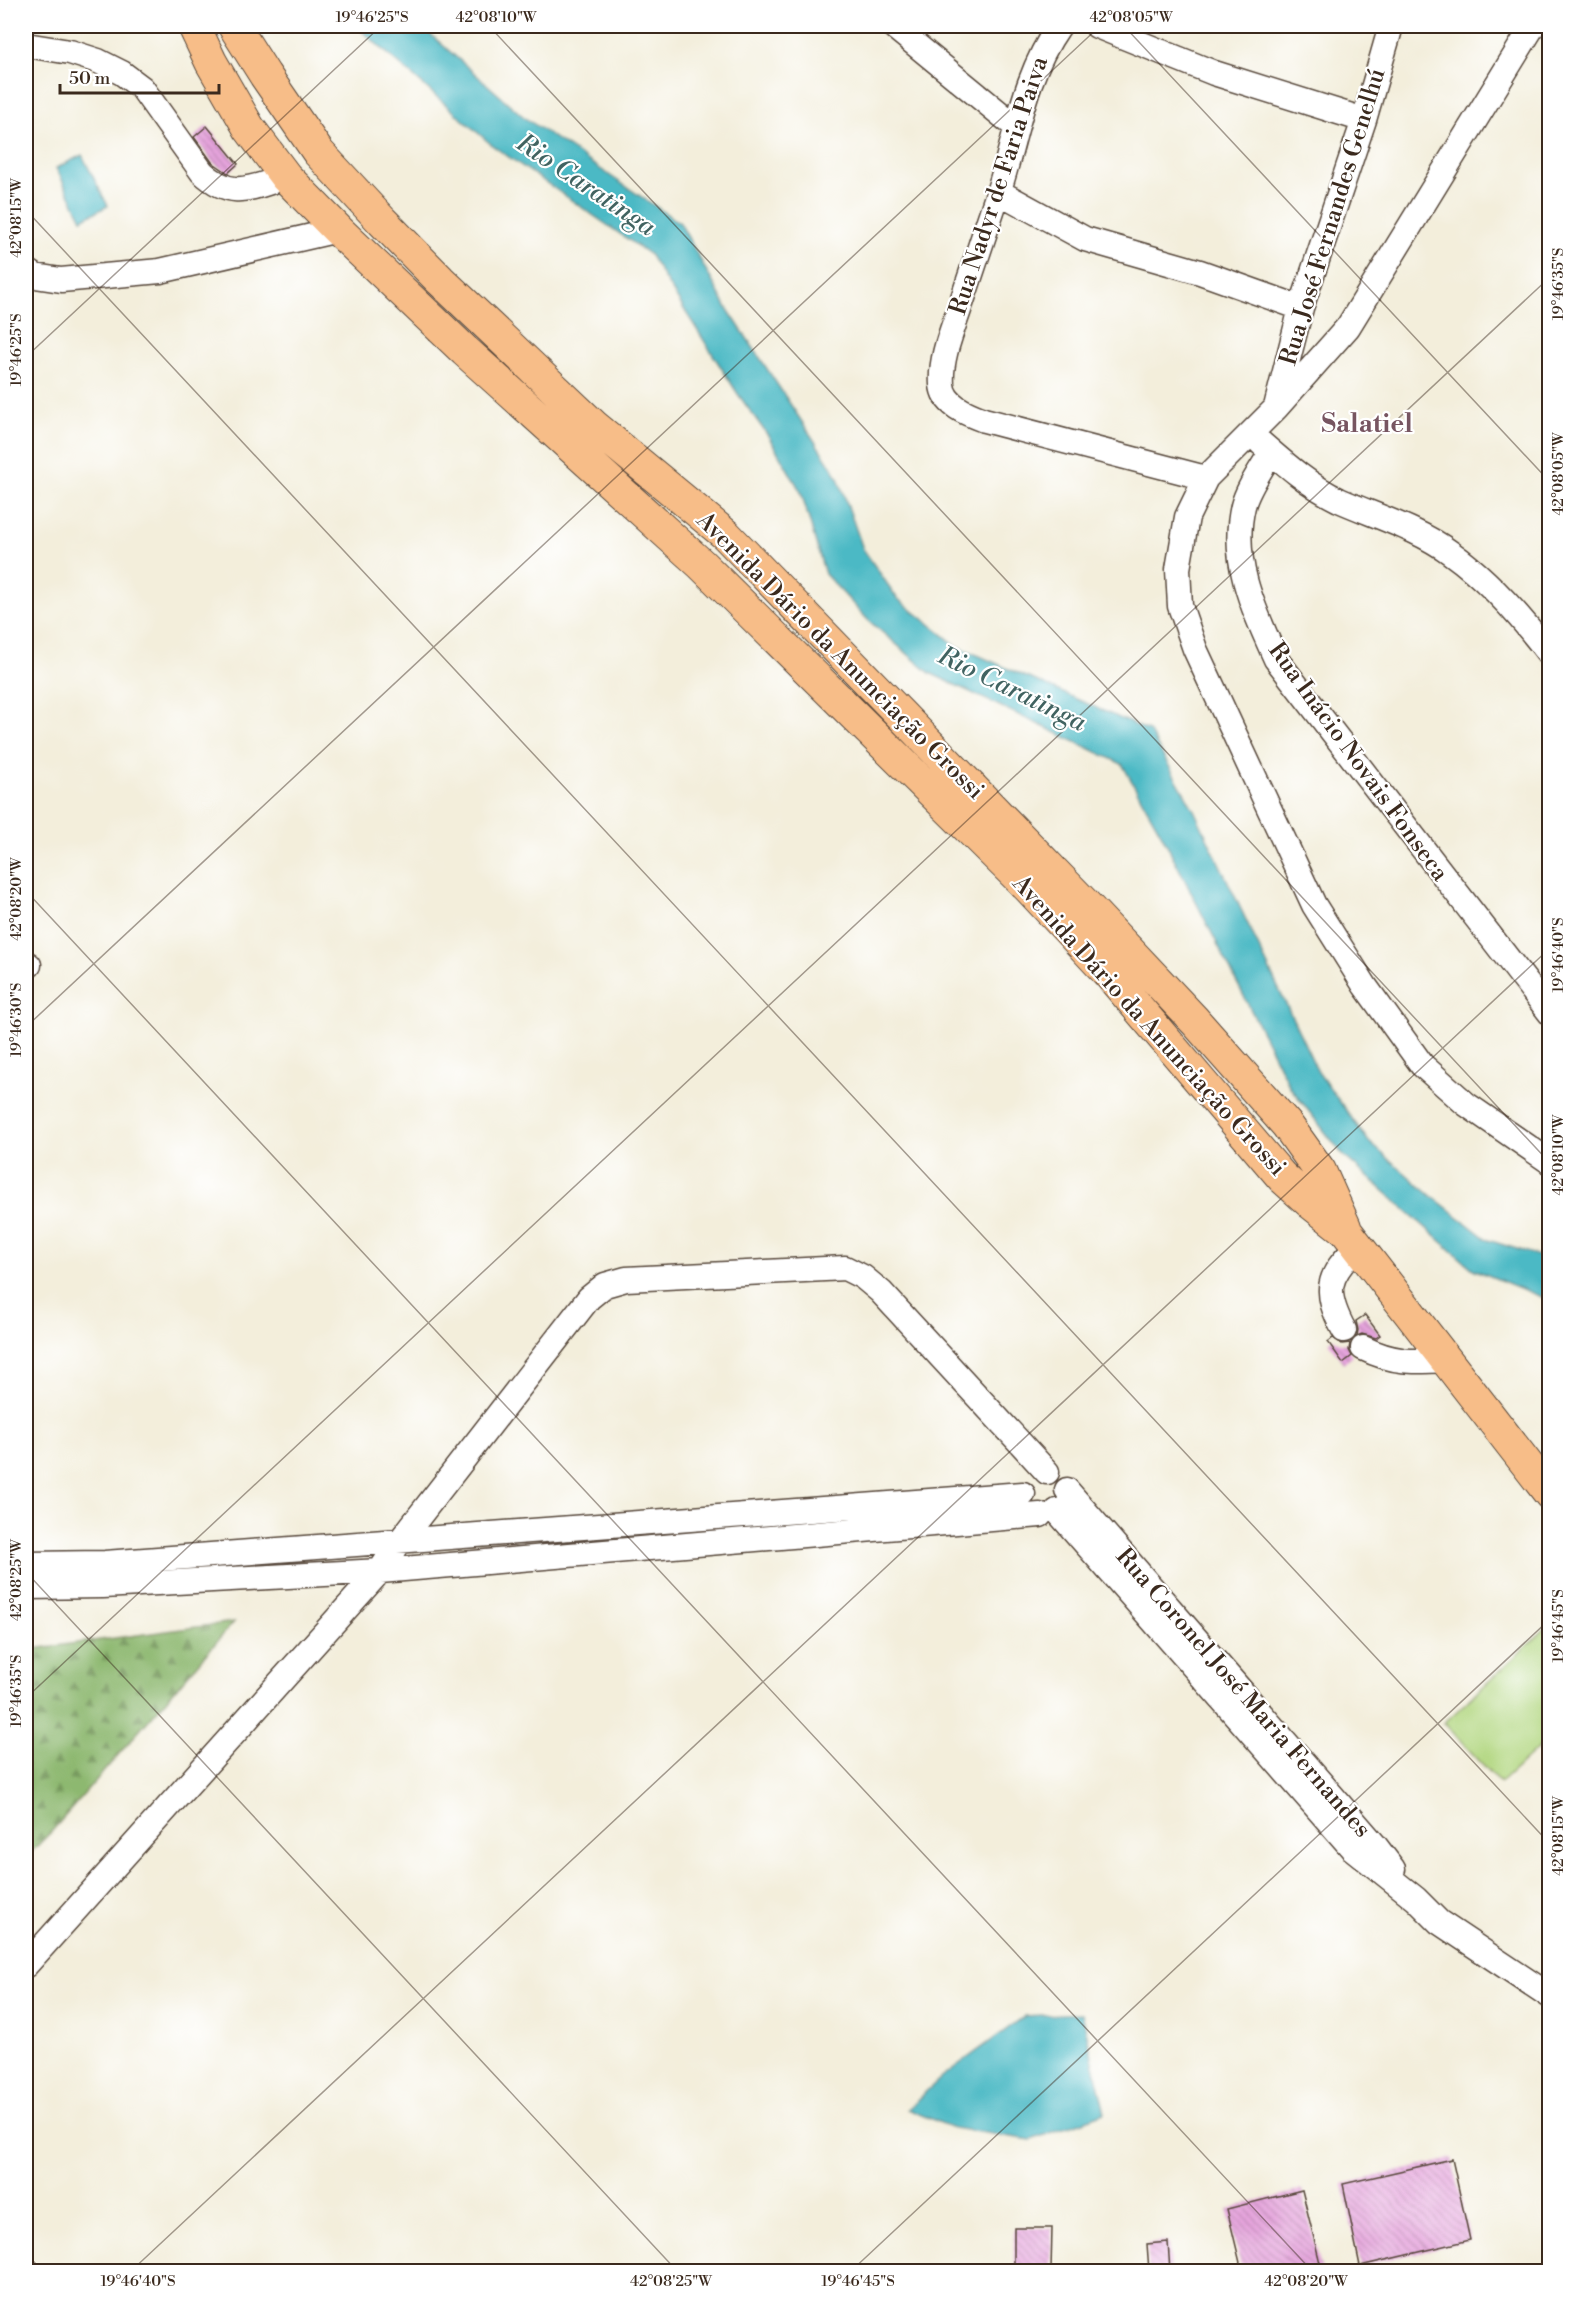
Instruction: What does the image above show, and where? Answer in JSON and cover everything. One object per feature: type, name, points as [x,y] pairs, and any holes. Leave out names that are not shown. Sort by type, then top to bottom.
[{"type":"main road","name":"Avenida Dário da Anunciação Grossi","points":[[194,26],[211,62],[249,128],[286,177],[465,351],[701,564],[1029,888],[1110,975],[1282,1177],[1352,1238],[1550,1494]]},
{"type":"main road","name":"Avenida Dário da Anunciação Grossi","points":[[234,26],[318,152],[382,221],[440,280],[594,426],[726,535],[1195,1021],[1287,1125],[1320,1171],[1352,1238]]},
{"type":"main road","points":[[701,564],[726,535]]},
{"type":"street","points":[[893,26],[1015,126]]},
{"type":"street","name":"Rua Nadyr de Faria Paiva","points":[[1059,26],[1047,43],[1027,86],[999,192],[946,350],[942,385],[951,403],[965,413],[984,420],[1206,478]]},
{"type":"street","points":[[1097,26],[1214,73],[1364,120]]},
{"type":"street","name":"Rua José Fernandes Genelhú","points":[[1276,408],[1301,309],[1364,120],[1391,26]]},
{"type":"street","points":[[1533,26],[1348,327],[1276,408],[1206,478],[1186,517],[1178,569],[1180,606],[1200,659],[1314,905],[1365,986],[1422,1065],[1466,1104],[1550,1162]]},
{"type":"street","points":[[26,45],[70,52],[99,61],[122,73],[142,88],[202,171],[214,183],[227,189],[247,189],[286,177]]},
{"type":"street","points":[[999,192],[1085,239],[1200,273],[1301,309]]},
{"type":"street","points":[[26,270],[35,276],[61,280],[160,271],[338,230]]},
{"type":"street","points":[[1250,434],[1300,476],[1337,499],[1395,522],[1450,552],[1492,589],[1550,655]]},
{"type":"street","name":"Rua Inácio Novais Fonseca","points":[[1271,452],[1244,506],[1239,548],[1248,596],[1276,658],[1550,1013]]},
{"type":"street","points":[[1344,1330],[1335,1313],[1331,1292],[1339,1265],[1352,1238]]},
{"type":"street","points":[[26,1965],[380,1571],[400,1541],[589,1298],[605,1285],[626,1279],[844,1268],[863,1277],[881,1292],[1047,1472],[1060,1478],[1055,1506]]},
{"type":"street","points":[[1363,1348],[1378,1355],[1405,1362],[1446,1360]]},
{"type":"street","points":[[1047,1472],[1040,1473],[1028,1481],[1023,1494],[1028,1508],[1055,1506]]},
{"type":"street","points":[[26,1564],[105,1563],[1023,1494]]},
{"type":"street","points":[[26,1587],[103,1586],[380,1571],[1055,1506]]},
{"type":"street","name":"Rua Coronel José Maria Fernandes","points":[[1055,1506],[1374,1844],[1416,1899],[1438,1922],[1550,1996]]},
{"type":"street","points":[[341,1573],[336,1564],[340,1554],[351,1544]]},
{"type":"green space","points":[[234,1622],[52,1831],[26,1857],[26,1650]]},
{"type":"green space","points":[[1548,1626],[1549,1738],[1500,1783],[1444,1723]]},
{"type":"water","name":"Rio Caratinga","points":[[356,26],[421,26],[525,118],[680,223],[727,308],[837,475],[863,549],[897,598],[957,646],[1149,731],[1194,810],[1318,1072],[1369,1142],[1428,1193],[1488,1240],[1549,1259],[1549,1300],[1473,1269],[1343,1155],[1290,1087],[1162,835],[1122,764],[930,673],[868,620],[825,574],[801,492],[769,437],[738,394],[649,254],[493,146]]},
{"type":"water","points":[[82,155],[108,206],[82,219],[56,168]]},
{"type":"water","points":[[1082,2013],[1105,2113],[1031,2140],[953,2128],[907,2109],[943,2076],[1025,2016]]},
{"type":"building","points":[[207,126],[238,164],[228,173],[212,162],[194,137]]},
{"type":"building","points":[[1365,1315],[1380,1335],[1376,1338],[1362,1334],[1357,1336],[1356,1321]]},
{"type":"building","points":[[1333,1338],[1342,1344],[1350,1343],[1349,1350],[1352,1356],[1343,1363],[1328,1342]]},
{"type":"building","points":[[1452,2159],[1470,2240],[1360,2266],[1343,2184]]},
{"type":"building","points":[[1302,2190],[1322,2271],[1242,2271],[1227,2209]]},
{"type":"building","points":[[1014,2228],[1052,2228],[1051,2271],[1014,2271]]},
{"type":"building","points":[[1168,2242],[1170,2271],[1149,2271],[1147,2244]]},
{"type":"district","name":"Salatiel","points":[[1367,424]]}]
